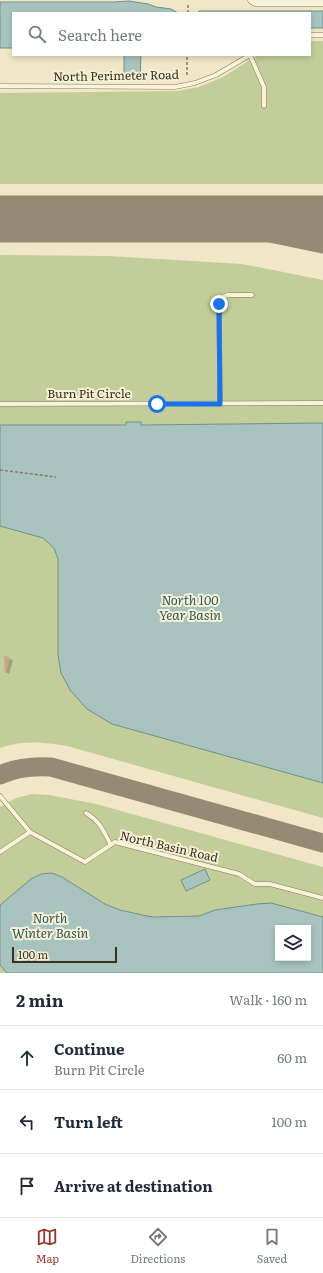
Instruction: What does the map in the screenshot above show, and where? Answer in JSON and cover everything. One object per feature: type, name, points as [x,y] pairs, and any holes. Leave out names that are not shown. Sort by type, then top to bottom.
[{"type":"street","points":[[252,0],[255,2],[323,2]]},
{"type":"lane","points":[[311,35],[323,35]]},
{"type":"lane","name":"North Perimeter Road","points":[[0,86],[175,87],[195,83],[216,75],[248,56]]},
{"type":"lane","points":[[250,56],[264,87],[264,106]]},
{"type":"lane","points":[[220,404],[219,304],[222,297],[228,295],[252,296]]},
{"type":"lane","name":"Burn Pit Circle","points":[[0,404],[323,403]]},
{"type":"lane","points":[[0,796],[30,832],[0,852]]},
{"type":"lane","points":[[86,813],[95,819],[111,845]]},
{"type":"lane","name":"North Basin Road","points":[[30,832],[86,862],[115,842],[239,874],[255,884],[270,884],[323,898]]},
{"type":"path","points":[[188,4],[188,12]]},
{"type":"path","points":[[187,56],[187,75]]},
{"type":"path","points":[[0,470],[56,477]]},
{"type":"green space","points":[[311,41],[323,41],[323,184],[0,184],[0,93],[178,91],[199,87],[223,77],[256,56],[311,56]]},
{"type":"green space","points":[[0,255],[109,256],[242,264],[323,280],[323,818],[67,746],[33,742],[8,745],[0,748]]},
{"type":"green space","points":[[32,794],[49,795],[96,804],[323,867],[323,973],[0,973],[0,807],[16,798]]},
{"type":"water","points":[[129,1],[148,4],[156,7],[171,9],[176,12],[12,12],[12,48],[0,48],[0,2]]},
{"type":"water","points":[[323,11],[323,28],[311,28],[311,12],[198,12]]},
{"type":"water","points":[[124,56],[141,56],[140,79],[124,78]]},
{"type":"water","name":"North 100 Year Basin","points":[[126,422],[141,422],[141,425],[323,423],[323,783],[112,724],[87,709],[70,690],[61,673],[58,655],[58,559],[54,548],[43,538],[0,526],[0,425],[126,425]]},
{"type":"water","points":[[205,869],[210,880],[186,891],[181,880]]},
{"type":"water","name":"North Winter Basin","points":[[52,873],[62,877],[105,904],[120,910],[154,917],[199,916],[215,910],[271,903],[323,917],[323,973],[7,973],[0,965],[0,905],[31,879],[41,874]]},
{"type":"building","points":[[4,656],[10,657],[6,673],[5,673]]},
{"type":"taxiway","points":[[164,219],[265,232],[323,244]]},
{"type":"taxiway","points":[[0,775],[13,770],[25,768],[51,767],[323,843]]},
{"type":"runway","points":[[0,219],[323,219]]},
{"type":"route","points":[[157,404],[220,404],[219,304]]}]
